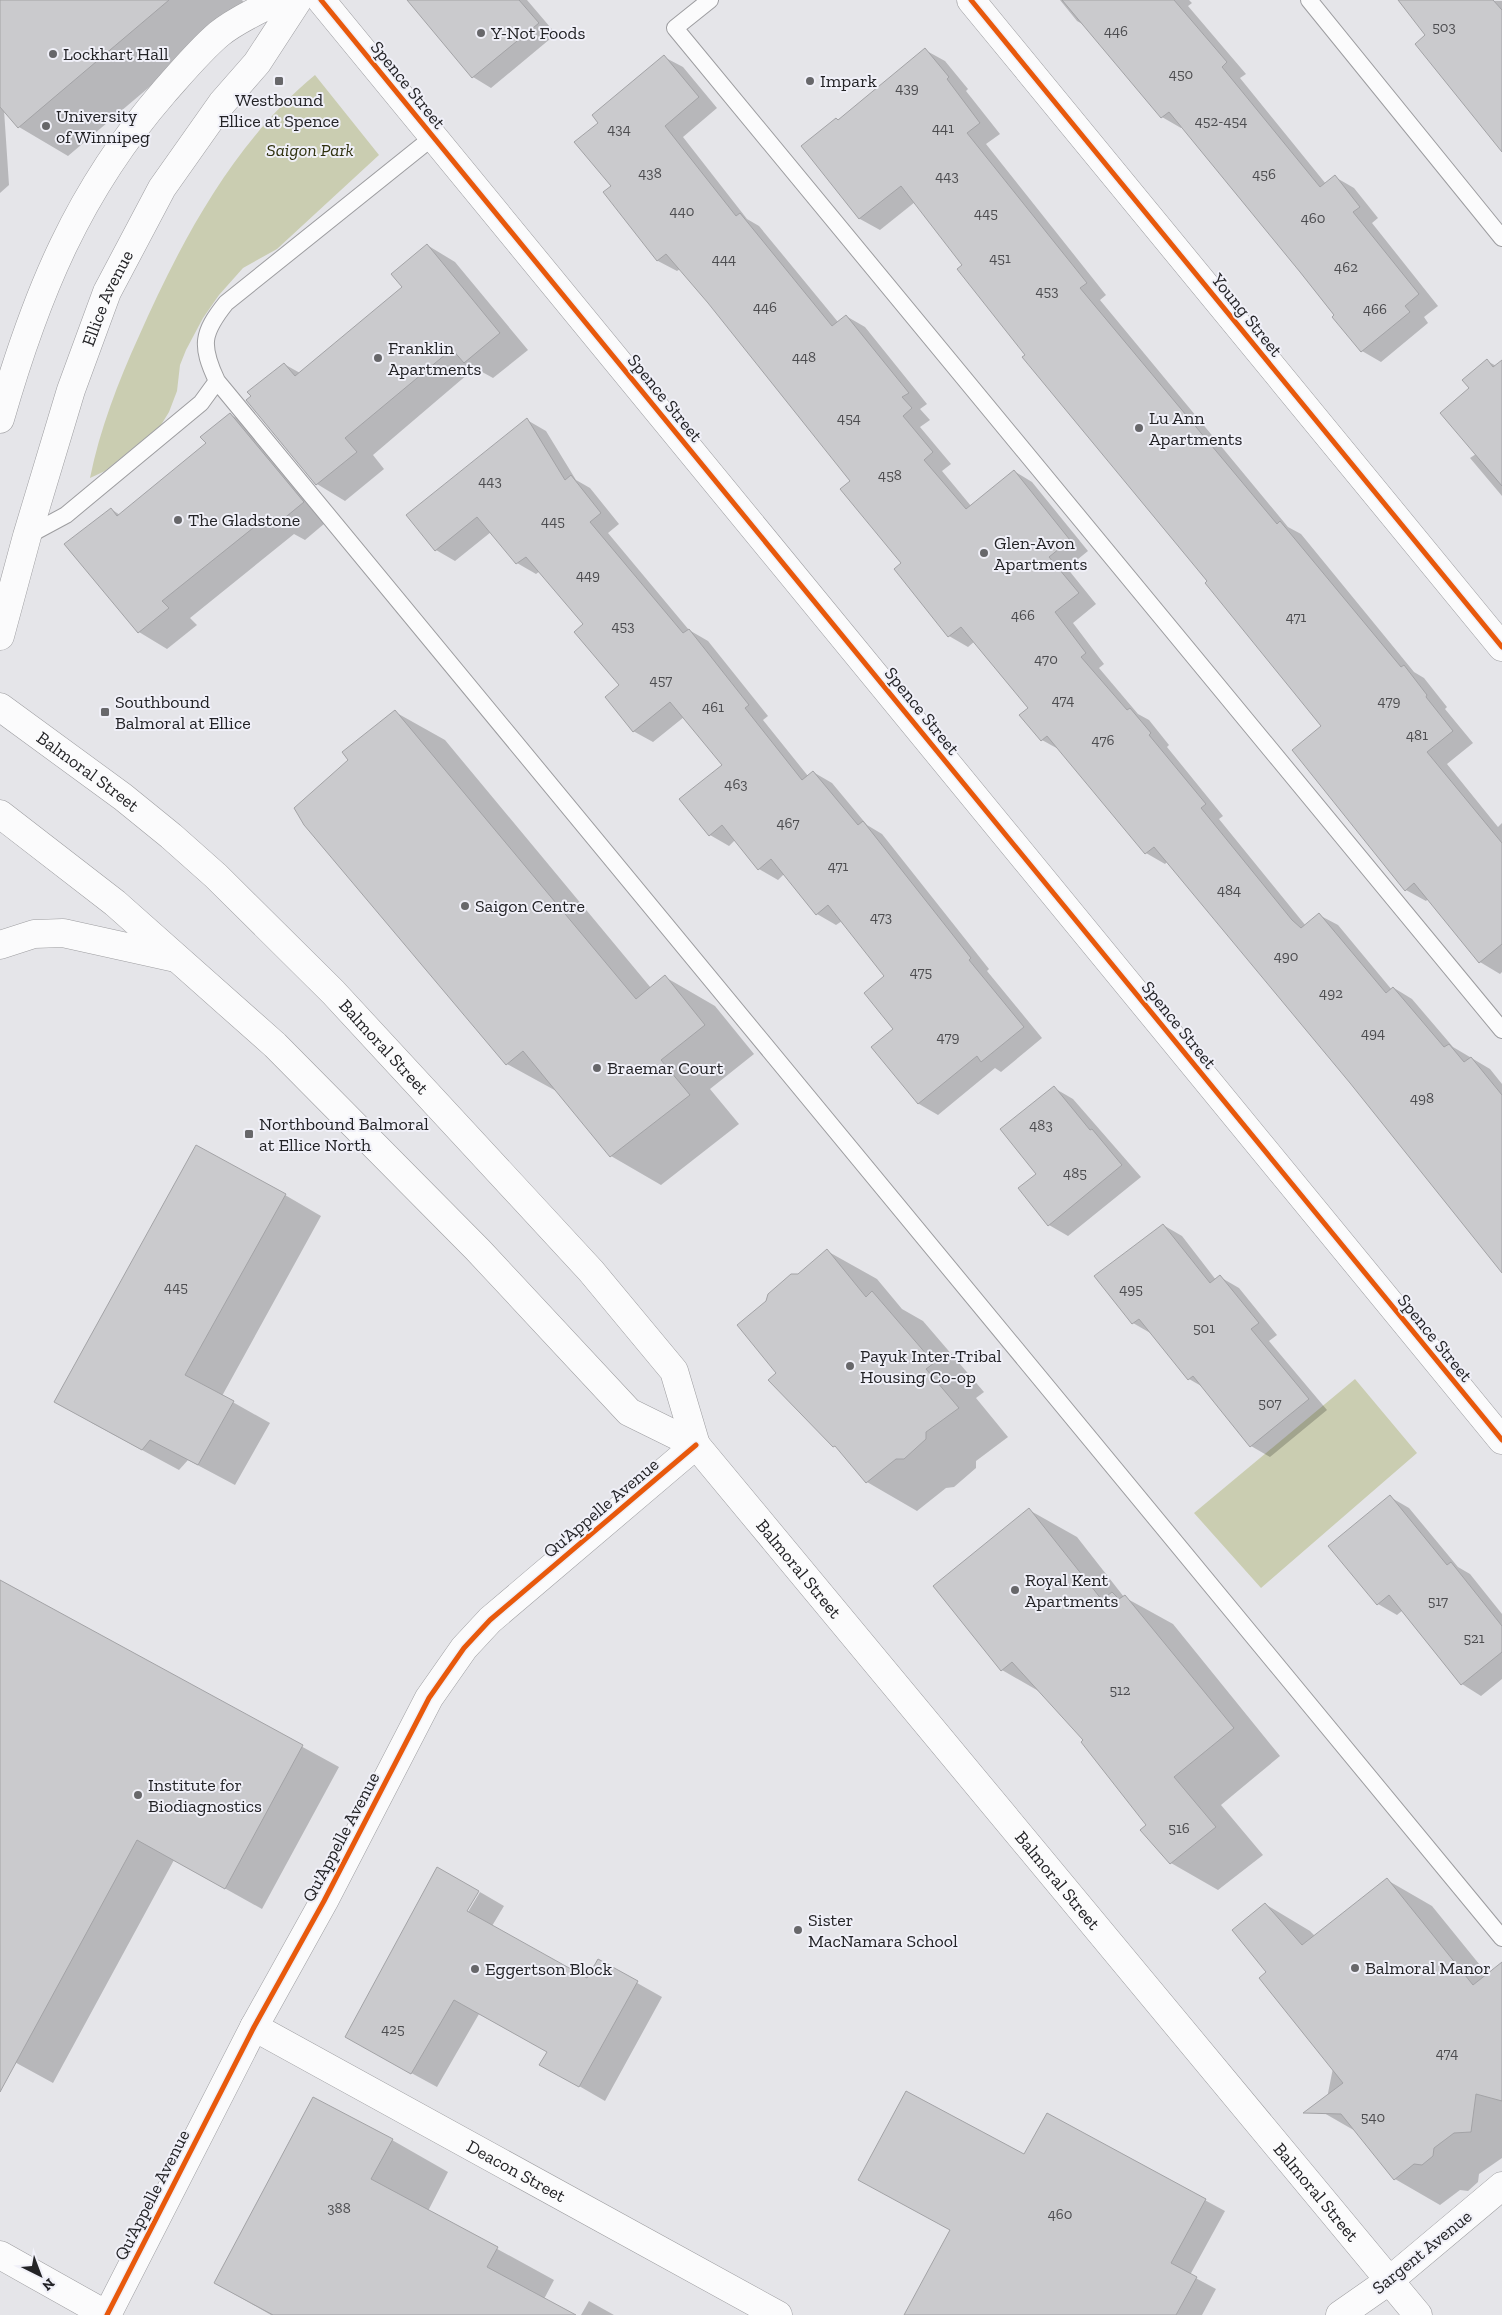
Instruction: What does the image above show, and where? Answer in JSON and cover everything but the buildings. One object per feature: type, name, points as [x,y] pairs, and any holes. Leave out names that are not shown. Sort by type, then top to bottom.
[{"type":"main road","points":[[0,419],[17,358],[53,266],[83,204],[112,158],[146,113],[219,34],[278,0]]},
{"type":"main road","name":"Ellice Avenue","points":[[0,636],[27,536],[71,390],[107,292],[162,188],[222,102],[257,63],[298,0]]},
{"type":"main road","name":"Spence Street","points":[[321,0],[1502,1440]]},
{"type":"main road","name":"Young Street","points":[[971,0],[1502,647]]},
{"type":"main road","name":"Balmoral Street","points":[[0,708],[123,797],[216,876],[352,1013],[591,1271],[674,1372],[696,1445],[1418,2315]]},
{"type":"main road","name":"Balmoral Street","points":[[0,814],[63,861],[180,959],[275,1045],[478,1250],[629,1412],[696,1445]]},
{"type":"main road","points":[[0,945],[34,934],[63,933],[180,959]]},
{"type":"main road","name":"Qu'Appelle Avenue","points":[[107,2315],[254,2027],[324,1901],[429,1698],[464,1648],[490,1620],[696,1445]]},
{"type":"main road","name":"Deacon Street","points":[[254,2027],[778,2315]]},
{"type":"main road","name":"Sargent Avenue","points":[[1340,2315],[1390,2280],[1502,2186]]},
{"type":"main road","points":[[0,2255],[107,2315]]},
{"type":"lane","points":[[710,0],[675,28],[1502,1030]]},
{"type":"lane","points":[[1309,0],[1502,238]]},
{"type":"lane","points":[[433,137],[226,303],[209,324],[206,342],[209,364],[217,381],[1502,1938]]},
{"type":"lane","points":[[27,536],[66,514],[201,403],[217,381]]},
{"type":"green space","name":"Saigon Park","points":[[315,75],[379,155],[277,249],[243,268],[219,295],[203,318],[186,350],[180,365],[177,391],[169,412],[161,425],[105,471],[90,478],[104,424],[124,371],[155,300],[192,229],[212,195],[259,131]]},
{"type":"green space","points":[[1355,1379],[1417,1453],[1261,1588],[1194,1513]]},
{"type":"cycle path","points":[[321,0],[1502,1440]]},
{"type":"cycle path","points":[[971,0],[1502,647]]},
{"type":"cycle path","points":[[107,2315],[254,2027],[324,1901],[429,1698],[464,1648],[490,1620],[696,1445]]},
{"type":"place","name":"Y-Not Foods","points":[[481,33]]},
{"type":"place","name":"Lockhart Hall","points":[[53,54]]},
{"type":"place","name":"Westbound Ellice at Spence","points":[[279,81]]},
{"type":"place","name":"Impark","points":[[810,81]]},
{"type":"place","name":"University of Winnipeg","points":[[46,126]]},
{"type":"place","name":"Franklin Apartments","points":[[378,358]]},
{"type":"place","name":"Lu Ann Apartments","points":[[1139,428]]},
{"type":"place","name":"The Gladstone","points":[[178,520]]},
{"type":"place","name":"Glen-Avon Apartments","points":[[984,553]]},
{"type":"place","name":"Southbound Balmoral at Ellice","points":[[105,712]]},
{"type":"place","name":"Saigon Centre","points":[[465,906]]},
{"type":"place","name":"Braemar Court","points":[[597,1068]]},
{"type":"place","name":"Northbound Balmoral at Ellice North","points":[[249,1134]]},
{"type":"place","name":"Payuk Inter-Tribal Housing Co-op","points":[[850,1366]]},
{"type":"place","name":"Royal Kent Apartments","points":[[1015,1590]]},
{"type":"place","name":"Institute for Biodiagnostics","points":[[138,1795]]},
{"type":"place","name":"Sister MacNamara School","points":[[798,1930]]},
{"type":"place","name":"Balmoral Manor","points":[[1355,1968]]},
{"type":"place","name":"Eggertson Block","points":[[475,1969]]}]
